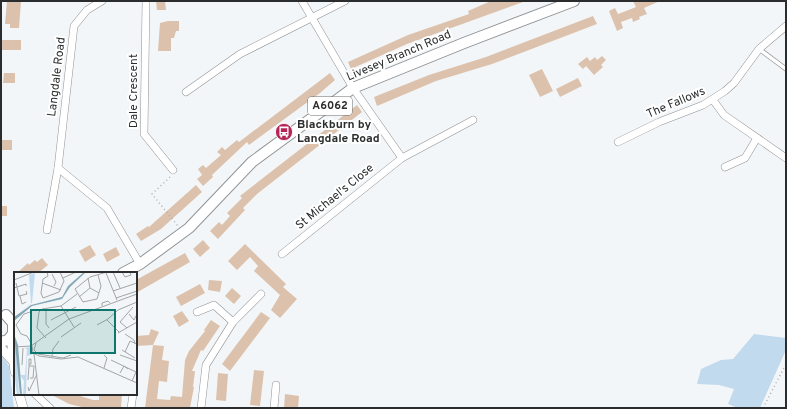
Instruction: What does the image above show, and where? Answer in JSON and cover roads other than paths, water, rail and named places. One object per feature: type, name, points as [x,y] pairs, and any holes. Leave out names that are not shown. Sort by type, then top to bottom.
[{"type":"main road","name":"Livesey Branch Road","points":[[125,272],[140,264],[189,228],[252,162],[354,88],[464,43],[574,1]]},
{"type":"main road","points":[[1,342],[13,334],[13,322],[5,314]]},
{"type":"street","name":"Langdale Road","points":[[47,230],[58,168],[74,26],[87,10],[102,1]]},
{"type":"street","name":"Dale Crescent","points":[[146,1],[144,134],[173,170]]},
{"type":"street","points":[[302,1],[311,19],[354,88],[402,158]]},
{"type":"street","points":[[186,92],[240,54],[345,1]]},
{"type":"street","name":"The Fallows","points":[[618,142],[659,122],[713,100],[730,88],[758,49],[786,26]]},
{"type":"street","points":[[713,100],[724,115],[786,158]]},
{"type":"street","name":"St Michael's Close","points":[[282,254],[402,158],[473,120]]},
{"type":"street","points":[[725,167],[745,158],[757,138]]},
{"type":"street","points":[[58,168],[107,208],[140,264]]},
{"type":"street","points":[[200,408],[206,365],[233,322],[261,294]]},
{"type":"street","points":[[197,312],[214,306],[233,322]]},
{"type":"street","points":[[13,334],[14,366]]},
{"type":"street","points":[[1,348],[13,361]]},
{"type":"street","points":[[274,408],[276,385]]},
{"type":"street","points":[[19,395],[23,408]]},
{"type":"street","points":[[36,395],[50,408]]},
{"type":"street","points":[[131,408],[133,395]]},
{"type":"lane","points":[[758,49],[786,69]]},
{"type":"place","name":"Blackburn by Langdale Road","points":[[284,132]]}]
